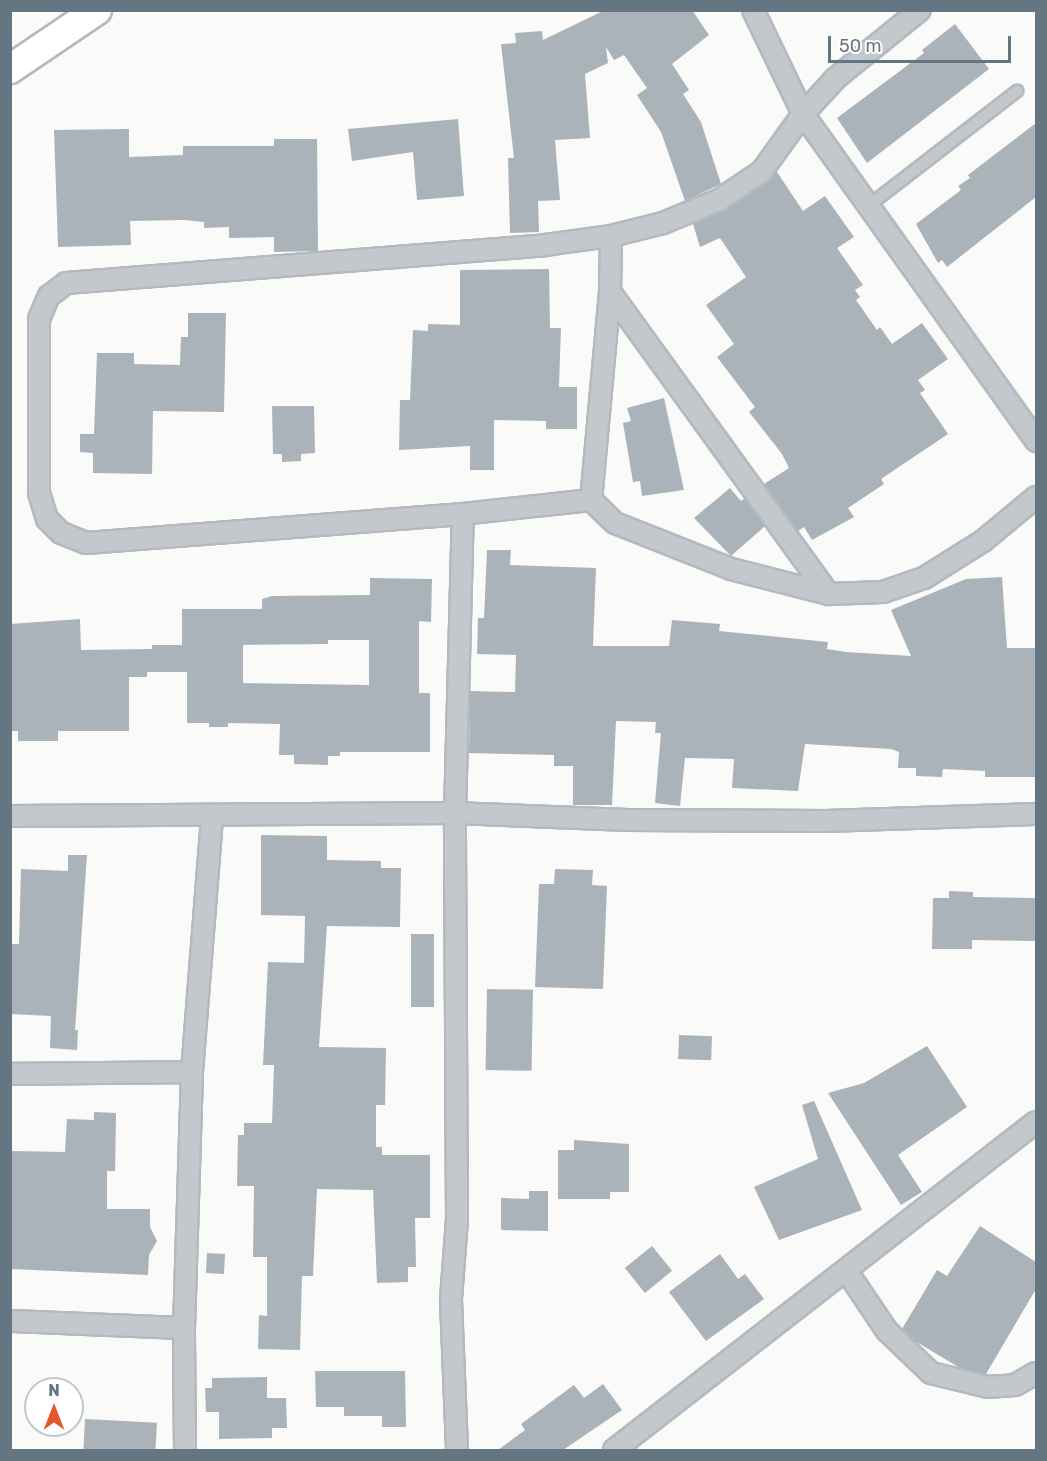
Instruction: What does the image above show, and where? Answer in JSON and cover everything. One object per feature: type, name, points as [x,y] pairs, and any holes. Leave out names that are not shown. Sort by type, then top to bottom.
[{"type":"street","points":[[10,69],[97,10]]},
{"type":"street","points":[[753,10],[803,114],[867,207],[1036,441]]},
{"type":"street","points":[[591,500],[463,514],[86,543],[61,533],[47,519],[39,492],[39,319],[49,296],[66,283],[337,264],[611,236],[663,223],[719,200],[762,171],[803,114],[836,78],[920,10]]},
{"type":"street","points":[[591,500],[610,292],[611,236]]},
{"type":"street","points":[[610,292],[829,594]]},
{"type":"street","points":[[591,500],[615,523],[649,537],[731,569],[829,594],[883,592],[924,578],[983,541],[1036,497]]},
{"type":"street","points":[[457,1450],[451,1299],[457,1220],[455,813],[463,514]]},
{"type":"street","points":[[10,816],[212,817],[455,813],[628,820],[826,822],[1036,814]]},
{"type":"street","points":[[186,1450],[184,1328],[192,1072],[198,1026],[212,817]]},
{"type":"street","points":[[10,1074],[192,1072]]},
{"type":"street","points":[[614,1450],[1036,1122]]},
{"type":"street","points":[[846,1270],[887,1331],[931,1373],[988,1387],[1015,1385],[1036,1373]]},
{"type":"street","points":[[10,1321],[184,1328]]},
{"type":"street","points":[[1015,1385],[1036,1394]]},
{"type":"lane","points":[[867,207],[1017,91]]},
{"type":"building","points":[[605,10],[692,10],[709,35],[672,64],[689,90],[683,94],[701,122],[721,184],[685,201],[661,132],[637,95],[647,88],[624,55],[614,60],[606,47],[608,63],[585,74],[590,138],[555,140],[560,200],[538,201],[539,232],[510,233],[508,158],[514,158],[501,44],[516,43],[515,33],[542,31],[543,40]]},
{"type":"building","points":[[955,24],[989,69],[867,163],[837,118],[924,53],[922,50]]},
{"type":"building","points":[[458,119],[464,196],[417,200],[413,152],[352,161],[348,129]]},
{"type":"building","points":[[1036,123],[1036,197],[947,267],[942,260],[938,263],[916,224],[961,190],[958,186],[970,178],[968,175]]},
{"type":"building","points":[[129,129],[129,157],[183,155],[183,146],[274,146],[274,139],[317,139],[318,251],[274,252],[274,237],[229,238],[229,227],[204,228],[204,222],[184,220],[130,221],[131,245],[58,247],[54,130]]},
{"type":"building","points":[[777,172],[803,211],[825,196],[854,237],[837,248],[863,285],[855,290],[860,297],[856,300],[877,330],[880,327],[892,344],[922,323],[948,359],[918,380],[925,390],[920,393],[948,434],[881,479],[884,484],[848,508],[854,517],[812,540],[804,527],[798,531],[764,484],[789,468],[782,454],[749,412],[755,407],[717,357],[734,344],[706,305],[746,277],[720,238],[700,247],[693,224],[726,210]]},
{"type":"building","points":[[549,269],[550,328],[561,328],[559,387],[577,387],[577,429],[546,429],[546,421],[494,420],[494,470],[470,470],[470,446],[399,450],[400,400],[410,400],[413,330],[428,331],[428,324],[460,325],[460,270]]},
{"type":"building","points":[[188,313],[226,313],[224,412],[153,411],[152,474],[93,473],[93,453],[80,452],[80,434],[94,434],[97,353],[134,353],[134,364],[180,365],[181,337],[188,337]]},
{"type":"building","points":[[664,398],[684,490],[642,496],[640,481],[633,482],[623,423],[631,421],[627,408]]},
{"type":"building","points":[[272,406],[314,406],[315,453],[301,454],[301,461],[282,462],[282,454],[273,454]]},
{"type":"building","points":[[730,488],[741,501],[745,498],[765,526],[731,556],[694,518]]},
{"type":"building","points":[[487,550],[511,550],[510,565],[596,568],[593,646],[669,646],[672,620],[720,624],[719,631],[828,642],[827,649],[846,652],[911,656],[891,610],[966,579],[1002,577],[1007,648],[1036,648],[1036,777],[985,777],[985,771],[943,769],[942,777],[916,776],[916,768],[898,768],[899,752],[891,749],[805,744],[798,791],[732,788],[734,759],[685,758],[680,806],[655,803],[661,733],[655,733],[656,722],[616,721],[612,805],[573,805],[573,766],[554,766],[554,755],[469,753],[470,691],[515,692],[516,655],[477,654],[478,618],[484,618]]},
{"type":"building","points":[[370,578],[432,579],[431,622],[419,621],[419,693],[430,693],[430,752],[340,752],[340,756],[328,756],[328,765],[294,764],[294,755],[279,755],[280,724],[228,723],[228,727],[209,727],[209,723],[187,723],[187,672],[147,672],[147,677],[129,677],[129,731],[58,731],[58,741],[18,741],[18,731],[10,731],[10,624],[80,619],[81,650],[152,649],[152,645],[182,645],[182,609],[262,609],[262,599],[272,596],[370,595]],"holes":[[[328,640],[369,640],[369,685],[243,683],[243,645],[328,644]]]},
{"type":"building","points":[[261,835],[327,836],[327,860],[381,861],[381,868],[401,868],[400,927],[327,926],[319,1047],[386,1048],[385,1105],[376,1105],[376,1147],[382,1147],[382,1155],[430,1155],[430,1218],[415,1218],[416,1267],[408,1267],[408,1282],[377,1283],[373,1190],[317,1189],[313,1276],[302,1276],[300,1350],[258,1349],[259,1315],[267,1316],[267,1257],[253,1257],[254,1186],[237,1186],[238,1135],[244,1135],[244,1123],[272,1123],[274,1065],[263,1065],[268,962],[304,963],[305,916],[261,915]]},
{"type":"building","points":[[68,855],[87,855],[75,1030],[78,1030],[77,1050],[50,1048],[51,1016],[10,1014],[10,944],[19,944],[21,869],[68,871]]},
{"type":"building","points":[[555,869],[593,870],[592,885],[607,886],[603,989],[535,987],[539,884],[554,884]]},
{"type":"building","points":[[949,891],[973,892],[973,897],[1036,898],[1036,941],[972,940],[972,949],[932,949],[933,898],[949,898]]},
{"type":"building","points":[[411,934],[434,934],[434,1007],[411,1007]]},
{"type":"building","points":[[487,989],[533,990],[532,1071],[486,1070]]},
{"type":"building","points":[[679,1035],[712,1036],[711,1060],[678,1059]]},
{"type":"building","points":[[927,1046],[967,1107],[898,1155],[922,1192],[901,1205],[828,1093],[864,1083]]},
{"type":"building","points":[[814,1101],[862,1210],[779,1240],[754,1187],[818,1159],[802,1105]]},
{"type":"building","points":[[94,1112],[116,1113],[115,1171],[107,1171],[107,1209],[150,1209],[150,1227],[157,1241],[149,1255],[148,1275],[10,1269],[10,1151],[65,1152],[67,1119],[94,1120]]},
{"type":"building","points":[[574,1140],[629,1144],[629,1192],[610,1192],[610,1199],[558,1199],[558,1150],[574,1150]]},
{"type":"building","points":[[529,1191],[548,1191],[548,1231],[501,1230],[501,1198],[529,1199]]},
{"type":"building","points":[[980,1226],[1036,1262],[1036,1289],[986,1374],[960,1368],[915,1341],[902,1329],[937,1270],[947,1276]]},
{"type":"building","points":[[652,1246],[672,1271],[645,1293],[625,1268]]},
{"type":"building","points":[[207,1253],[225,1254],[224,1274],[206,1273]]},
{"type":"building","points":[[720,1254],[738,1279],[745,1274],[764,1299],[706,1341],[669,1292]]},
{"type":"building","points":[[315,1371],[405,1371],[406,1427],[382,1427],[382,1416],[344,1416],[344,1407],[316,1407]]},
{"type":"building","points":[[267,1377],[267,1398],[286,1398],[287,1428],[272,1428],[272,1438],[219,1439],[219,1412],[206,1412],[205,1388],[212,1388],[212,1378]]},
{"type":"building","points":[[603,1384],[622,1410],[563,1450],[498,1450],[525,1430],[521,1424],[574,1385],[584,1398]]},
{"type":"building","points":[[85,1419],[157,1423],[155,1450],[83,1450]]}]
